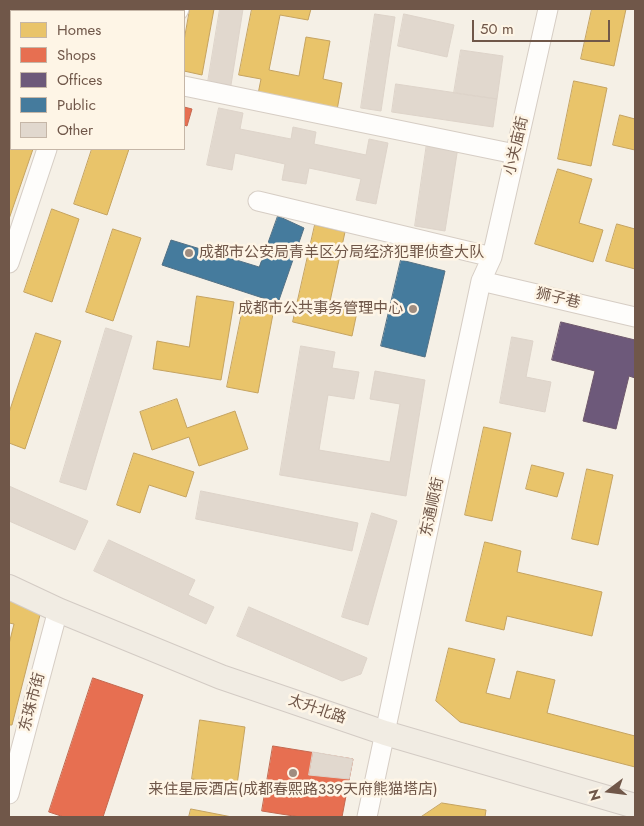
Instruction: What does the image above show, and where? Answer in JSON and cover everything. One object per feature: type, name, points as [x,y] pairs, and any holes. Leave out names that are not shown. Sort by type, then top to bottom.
[{"type":"main road","name":"太升北路","points":[[9,588],[220,677],[385,733],[635,806]]},
{"type":"street","name":"小关庙街","points":[[481,281],[492,257],[548,9]]},
{"type":"street","points":[[185,86],[515,154]]},
{"type":"street","points":[[9,263],[47,150]]},
{"type":"street","points":[[258,201],[492,257]]},
{"type":"street","name":"狮子巷","points":[[481,281],[635,317]]},
{"type":"street","name":"东通顺街","points":[[367,817],[481,281]]},
{"type":"street","name":"东珠市街","points":[[9,794],[58,610]]},
{"type":"building: Homes","points":[[190,9],[214,9],[202,75],[185,71],[185,36]]},
{"type":"building: Homes","points":[[252,9],[311,9],[308,20],[280,15],[269,70],[299,76],[306,37],[330,41],[323,79],[342,83],[337,110],[258,94],[261,79],[239,75]]},
{"type":"building: Homes","points":[[592,9],[626,9],[614,66],[581,59]]},
{"type":"building: Homes","points":[[574,81],[607,88],[591,166],[558,159]]},
{"type":"building: Homes","points":[[10,106],[10,150],[33,150],[9,219]]},
{"type":"building: Homes","points":[[620,115],[635,119],[635,150],[613,145]]},
{"type":"building: Homes","points":[[92,150],[129,150],[107,215],[74,204]]},
{"type":"building: Homes","points":[[558,169],[592,179],[579,223],[603,230],[593,262],[535,244]]},
{"type":"building: Homes","points":[[52,209],[79,219],[52,302],[24,292]]},
{"type":"building: Homes","points":[[617,224],[635,229],[635,269],[606,261]]},
{"type":"building: Homes","points":[[315,225],[345,232],[329,306],[357,312],[352,336],[293,322]]},
{"type":"building: Homes","points":[[113,229],[141,238],[113,321],[86,312]]},
{"type":"building: Homes","points":[[197,296],[234,302],[221,380],[153,369],[157,341],[189,347]]},
{"type":"building: Homes","points":[[243,308],[273,314],[258,393],[227,387]]},
{"type":"building: Homes","points":[[36,333],[61,341],[25,449],[9,443],[9,413]]},
{"type":"building: Homes","points":[[177,399],[187,428],[235,411],[248,449],[199,466],[189,437],[152,450],[140,412]]},
{"type":"building: Homes","points":[[484,427],[511,433],[492,521],[465,515]]},
{"type":"building: Homes","points":[[134,453],[194,472],[186,497],[149,485],[140,513],[117,505]]},
{"type":"building: Homes","points":[[532,465],[564,473],[557,497],[526,489]]},
{"type":"building: Homes","points":[[587,469],[613,475],[598,545],[572,539]]},
{"type":"building: Homes","points":[[485,542],[521,551],[517,572],[602,592],[592,636],[507,616],[504,630],[466,621]]},
{"type":"building: Homes","points":[[9,598],[42,607],[12,725],[9,725],[9,644],[14,624],[9,623]]},
{"type":"building: Homes","points":[[449,648],[495,659],[486,693],[510,699],[517,671],[555,680],[547,713],[635,736],[635,767],[460,722],[436,701]]},
{"type":"building: Homes","points":[[200,720],[245,727],[237,785],[192,779]]},
{"type":"building: Homes","points":[[442,803],[486,810],[485,817],[421,817]]},
{"type":"building: Homes","points":[[191,809],[232,817],[189,817]]},
{"type":"building: Shops","points":[[136,9],[163,9],[162,10]]},
{"type":"building: Shops","points":[[185,107],[192,109],[187,126],[185,125]]},
{"type":"building: Shops","points":[[93,678],[143,695],[103,817],[64,817],[49,812]]},
{"type":"building: Shops","points":[[273,746],[353,759],[342,817],[300,817],[262,811]]},
{"type":"building: Offices","points":[[561,322],[635,340],[635,378],[629,376],[616,429],[583,421],[595,371],[552,360]]},
{"type":"building: Public","name":"成都市公安局青羊区分局经济犯罪侦查大队","points":[[278,216],[304,228],[278,303],[162,265],[171,240],[259,267]]},
{"type":"building: Public","name":"成都市公共事务管理中心","points":[[401,260],[445,271],[425,357],[381,346]]},
{"type":"building: Other","points":[[220,9],[243,9],[231,85],[208,82]]},
{"type":"building: Other","points":[[375,14],[395,17],[381,111],[361,108]]},
{"type":"building: Other","points":[[404,14],[454,25],[447,57],[398,46]]},
{"type":"building: Other","points":[[461,50],[503,56],[497,99],[454,93]]},
{"type":"building: Other","points":[[396,84],[497,99],[493,127],[392,112]]},
{"type":"building: Other","points":[[219,108],[243,113],[240,129],[291,139],[293,127],[316,132],[314,144],[366,155],[369,139],[388,143],[376,204],[356,200],[361,179],[309,168],[306,184],[282,180],[285,164],[235,153],[232,170],[207,165]]},
{"type":"building: Other","points":[[427,143],[458,147],[445,231],[415,226]]},
{"type":"building: Other","points":[[106,328],[132,336],[86,490],[60,482]]},
{"type":"building: Other","points":[[512,337],[533,341],[526,377],[551,382],[545,412],[500,403]]},
{"type":"building: Other","points":[[301,346],[335,352],[332,368],[359,372],[354,399],[328,395],[319,450],[390,462],[400,404],[370,399],[375,371],[425,380],[406,496],[280,475]]},
{"type":"building: Other","points":[[9,486],[88,521],[75,550],[9,521]]},
{"type":"building: Other","points":[[201,491],[358,523],[352,551],[196,519]]},
{"type":"building: Other","points":[[372,513],[397,521],[368,625],[342,617]]},
{"type":"building: Other","points":[[109,540],[195,580],[188,595],[214,607],[206,624],[94,571]]},
{"type":"building: Other","points":[[249,607],[367,658],[361,674],[342,681],[237,636]]},
{"type":"building: Other","points":[[313,752],[353,759],[349,779],[309,775]]},
{"type":"place","name":"成都市公安局青羊区分局经济犯罪侦查大队","points":[[189,253]]},
{"type":"place","name":"成都市公共事务管理中心","points":[[413,309]]},
{"type":"place","name":"来住星辰酒店(成都春熙路339天府熊猫塔店)","points":[[293,773]]}]
